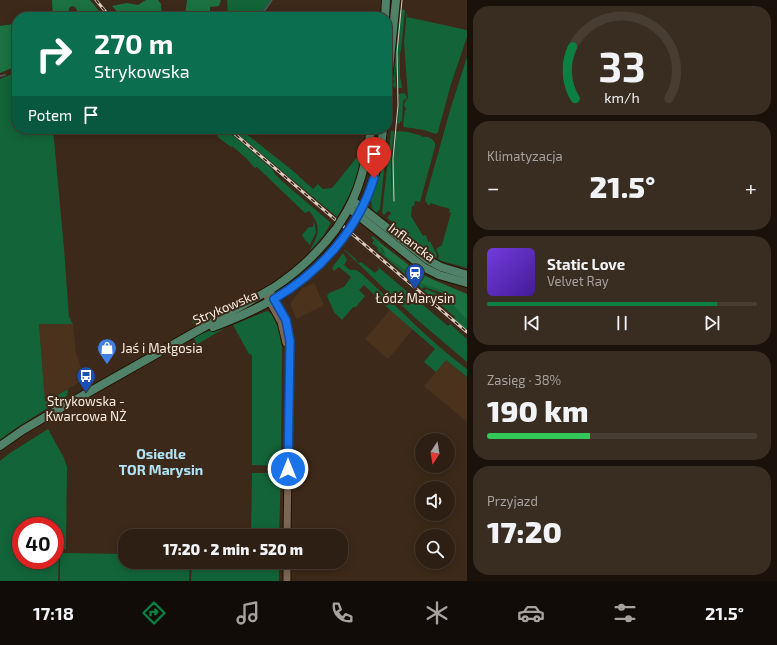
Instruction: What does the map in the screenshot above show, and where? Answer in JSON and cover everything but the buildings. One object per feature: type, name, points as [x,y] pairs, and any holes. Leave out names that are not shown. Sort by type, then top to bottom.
[{"type":"main road","points":[[385,12],[386,0]]},
{"type":"main road","points":[[392,40],[396,0]]},
{"type":"main road","name":"Strykowska","points":[[0,446],[39,420],[267,292],[307,262],[336,229],[351,205],[364,170],[371,134]]},
{"type":"main road","name":"Strykowska","points":[[189,335],[239,317],[272,300],[312,273],[344,236],[360,212],[370,192],[376,173],[383,134]]},
{"type":"main road","name":"Inflancka","points":[[351,205],[428,260],[441,267],[467,275]]},
{"type":"main road","name":"Inflancka","points":[[360,212],[420,265],[436,274],[467,283]]},
{"type":"street","points":[[267,292],[272,300],[280,322],[289,357],[288,529]]},
{"type":"street","points":[[287,569],[287,581]]},
{"type":"shaded area","points":[[314,283],[324,305],[296,319],[291,302],[302,288]]},
{"type":"shaded area","points":[[390,310],[413,329],[388,359],[365,339]]},
{"type":"shaded area","points":[[39,324],[73,324],[76,353],[85,379],[45,402]]},
{"type":"shaded area","points":[[446,360],[467,377],[467,422],[424,386]]},
{"type":"green space","points":[[52,0],[90,0],[99,11],[78,12],[75,7],[72,6],[69,8],[69,12],[53,12]]},
{"type":"green space","points":[[146,0],[158,0],[161,4],[162,12],[117,12],[112,6],[127,3],[138,5]]},
{"type":"green space","points":[[187,0],[221,0],[219,6],[210,7],[211,12],[186,12]]},
{"type":"green space","points":[[227,0],[271,0],[263,12],[228,12]]},
{"type":"green space","points":[[399,10],[405,10],[400,53],[400,79],[402,88],[398,88],[395,67],[395,89],[393,85],[394,80],[392,79],[394,73],[392,72]]},
{"type":"green space","points":[[407,10],[407,17],[467,30],[467,37],[451,84],[438,132],[436,134],[424,130],[404,127],[403,125],[406,110],[404,105],[408,98],[404,42]]},
{"type":"green space","points":[[12,24],[12,68],[0,73],[0,26]]},
{"type":"green space","points":[[467,57],[467,268],[438,260],[439,256],[436,249],[442,245],[451,213],[449,212],[450,209],[430,203],[430,205],[428,205],[425,200],[451,107]]},
{"type":"green space","points":[[12,74],[12,134],[53,134],[69,317],[73,324],[39,324],[45,402],[68,389],[67,396],[13,430],[0,440],[0,79]]},
{"type":"green space","points":[[405,93],[407,98],[403,101],[402,122],[400,121],[400,124],[397,123],[399,100],[398,94]]},
{"type":"green space","points":[[392,131],[394,131],[391,159],[392,202],[392,160],[395,131],[408,132],[422,137],[429,137],[435,143],[435,147],[420,202],[415,201],[414,206],[412,206],[411,216],[423,236],[426,235],[428,242],[430,241],[437,255],[436,259],[394,226],[393,222],[387,218],[391,213],[388,211],[384,215],[382,213]]},
{"type":"green space","points":[[216,134],[232,134],[273,170],[283,182],[331,223],[323,236],[309,252],[317,236],[318,227],[309,211],[305,213],[257,167],[255,168],[232,146],[231,147]]},
{"type":"green space","points":[[238,134],[246,134],[292,170],[313,189],[318,184],[323,189],[332,188],[358,156],[360,162],[357,178],[337,217]]},
{"type":"green space","points":[[388,134],[380,209],[376,213],[372,208],[371,200],[382,167],[386,136]]},
{"type":"green space","points":[[314,221],[316,232],[310,245],[302,235],[309,227],[313,227]]},
{"type":"green space","points":[[373,236],[382,244],[379,242],[383,252],[406,271],[412,278],[449,293],[451,296],[451,302],[467,320],[467,330],[454,319],[455,317],[424,291],[426,289],[424,288],[445,297],[448,295],[424,287],[422,289],[377,250],[378,248],[372,243],[374,240],[371,238]]},
{"type":"green space","points":[[379,242],[419,273],[467,294],[467,320],[453,305],[449,293],[417,282],[406,271],[386,256],[382,248],[377,243]]},
{"type":"green space","points":[[344,250],[357,260],[356,261],[359,263],[361,262],[375,273],[379,269],[377,266],[448,326],[450,324],[467,339],[467,362],[414,317]]},
{"type":"green space","points":[[343,253],[347,260],[344,265],[350,270],[357,271],[362,274],[427,336],[467,369],[467,377],[446,360],[436,372],[424,362],[435,349],[364,285],[359,290],[365,296],[342,320],[334,312],[327,296],[329,293],[344,287],[351,277],[339,267],[334,271],[332,268]]},
{"type":"green space","points":[[212,309],[218,311],[220,314],[194,324],[192,321]]},
{"type":"green space","points":[[267,311],[272,314],[278,327],[282,347],[281,466],[252,465],[252,355],[249,354],[233,325]]},
{"type":"green space","points":[[229,323],[230,325],[196,345],[194,337]]},
{"type":"green space","points":[[48,429],[64,458],[67,467],[66,549],[64,549],[64,517],[12,517],[12,569],[58,569],[58,581],[0,581],[0,461]]},
{"type":"green space","points":[[252,473],[281,473],[279,529],[251,529]]},
{"type":"green space","points":[[64,553],[118,554],[118,569],[190,569],[189,581],[60,581],[60,569],[64,569]]},
{"type":"green space","points":[[192,569],[279,569],[279,581],[191,581]]},
{"type":"waterway","points":[[264,12],[272,0]]},
{"type":"waterway","points":[[0,76],[5,75]]},
{"type":"tram line","points":[[394,201],[393,159],[398,105],[397,52],[402,0]]},
{"type":"railway","points":[[96,0],[106,12]]},
{"type":"railway","points":[[235,134],[467,332]]},
{"type":"place","name":"Łódź Marysin","points":[[415,290]]},
{"type":"place","name":"Jaś i Małgosia","points":[[107,365]]},
{"type":"place","name":"Strykowska - Kwarcowa NŻ","points":[[86,393]]},
{"type":"district","name":"Osiedle TOR Marysin","points":[[161,462]]},
{"type":"route","points":[[288,469],[290,341],[286,320],[274,299],[312,273],[337,245],[362,209],[370,192],[374,178]]}]
